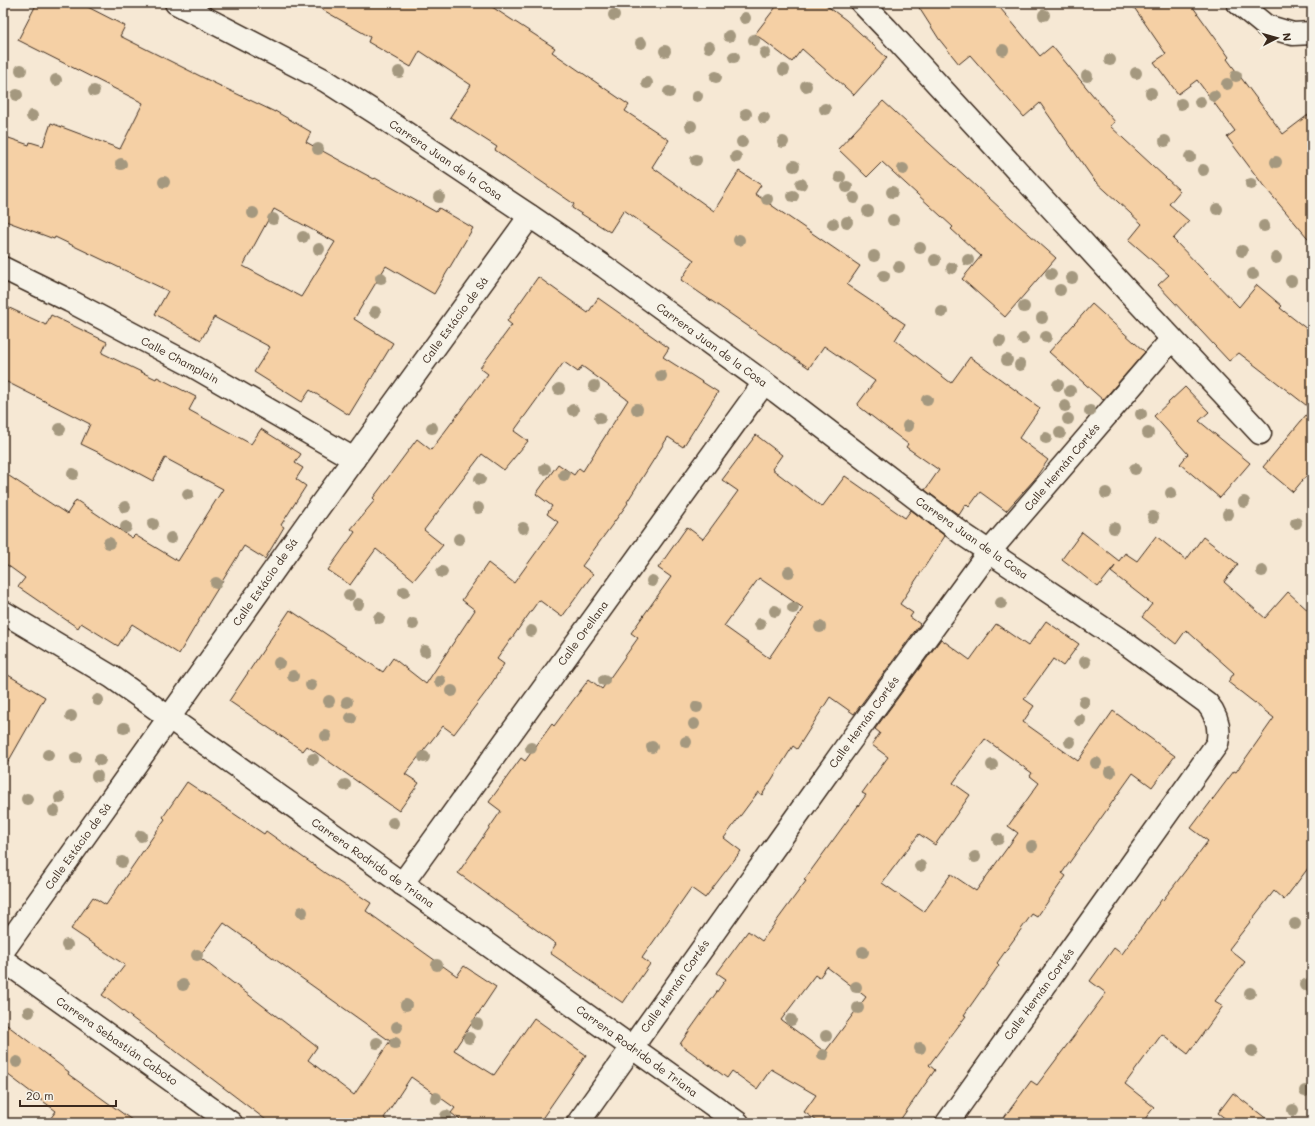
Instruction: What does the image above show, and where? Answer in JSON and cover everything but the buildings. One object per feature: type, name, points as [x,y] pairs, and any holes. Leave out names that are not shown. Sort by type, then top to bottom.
[{"type":"street","name":"Carrera Juan de la Cosa","points":[[176,3],[326,81],[605,267],[764,383],[964,535],[1128,645],[1207,703],[1214,711],[1218,726]]},
{"type":"street","points":[[862,3],[1260,433]]},
{"type":"street","points":[[1238,3],[1266,26],[1293,34],[1312,33]]},
{"type":"street","name":"Calle Estácio de Sá","points":[[3,951],[354,459],[530,216]]},
{"type":"street","name":"Calle Champlain","points":[[3,268],[70,301],[191,365],[354,459]]},
{"type":"street","name":"Calle Hernán Cortés","points":[[578,1123],[846,747],[989,552],[1172,339]]},
{"type":"street","name":"Calle Orellana","points":[[402,884],[764,383]]},
{"type":"street","name":"Carrera Rodrido de Triana","points":[[3,612],[112,677],[738,1123]]},
{"type":"street","name":"Calle Hernán Cortés","points":[[947,1123],[1207,759],[1217,744],[1219,735],[1218,726]]},
{"type":"street","name":"Carrera Sebastián Caboto","points":[[3,960],[231,1123]]}]
